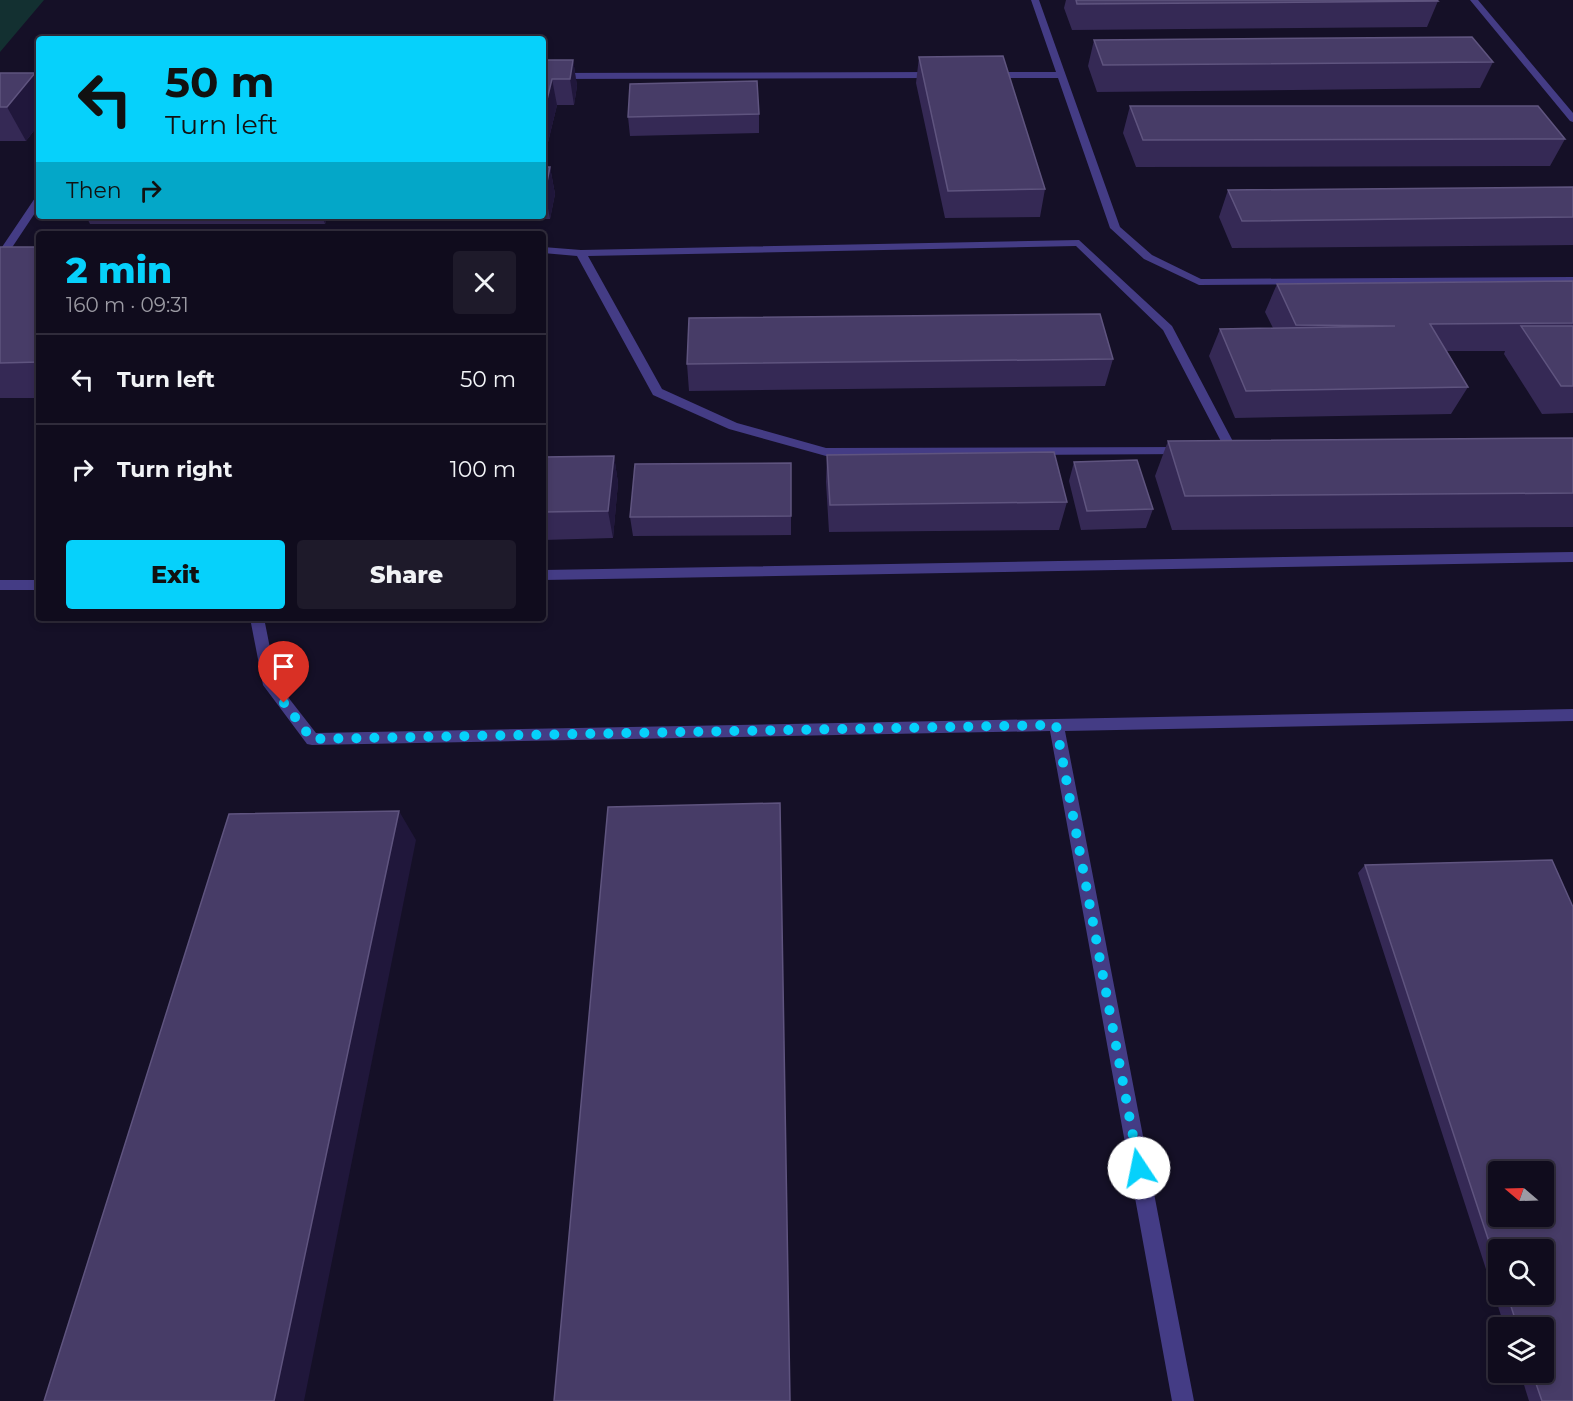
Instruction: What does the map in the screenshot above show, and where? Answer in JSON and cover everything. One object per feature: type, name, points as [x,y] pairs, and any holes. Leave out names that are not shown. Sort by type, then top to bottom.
[{"type":"lane","points":[[1035,0],[1115,228],[1148,257],[1199,282],[1573,280]]},
{"type":"lane","points":[[1474,0],[1573,119]]},
{"type":"lane","points":[[546,76],[943,75]]},
{"type":"lane","points":[[978,75],[1061,75]]},
{"type":"lane","points":[[0,80],[36,79]]},
{"type":"lane","points":[[2,253],[36,204]]},
{"type":"lane","points":[[546,250],[581,253],[1079,243],[1168,328],[1232,451]]},
{"type":"lane","points":[[2,253],[15,253]]},
{"type":"lane","points":[[581,253],[657,392],[733,426],[826,452],[1196,451]]},
{"type":"lane","points":[[546,575],[1573,557]]},
{"type":"lane","points":[[0,585],[36,585]]},
{"type":"lane","points":[[258,621],[270,685],[312,739],[1573,716]]},
{"type":"lane","points":[[1056,725],[1183,1401]]},
{"type":"green space","points":[[0,0],[44,0],[0,52]]},
{"type":"building","points":[[1076,0],[1437,0],[1438,1],[1077,4]]},
{"type":"building","points":[[1472,37],[1493,62],[1103,65],[1094,40]]},
{"type":"building","points":[[1003,56],[1045,189],[948,191],[919,57]]},
{"type":"building","points":[[546,60],[573,60],[570,79],[552,79],[546,104]]},
{"type":"building","points":[[0,73],[35,73],[7,107],[0,107]]},
{"type":"building","points":[[757,81],[759,114],[628,117],[630,84]]},
{"type":"building","points":[[1130,106],[1538,106],[1565,139],[1143,140]]},
{"type":"building","points":[[546,167],[550,167],[546,187]]},
{"type":"building","points":[[1573,187],[1573,217],[1242,221],[1228,190]]},
{"type":"building","points":[[0,247],[36,247],[36,362],[0,363]]},
{"type":"building","points":[[1573,281],[1573,323],[1430,324],[1468,387],[1246,391],[1220,329],[1395,326],[1296,325],[1277,284]]},
{"type":"building","points":[[1100,314],[1113,359],[687,364],[689,318]]},
{"type":"building","points":[[1521,326],[1573,326],[1573,386],[1561,386]]},
{"type":"building","points":[[1573,438],[1573,493],[1185,496],[1168,441]]},
{"type":"building","points":[[1054,452],[1067,502],[830,505],[827,455]]},
{"type":"building","points":[[614,456],[608,511],[546,512],[546,457]]},
{"type":"building","points":[[1137,460],[1153,509],[1087,511],[1074,462]]},
{"type":"building","points":[[791,463],[791,516],[630,517],[635,464]]},
{"type":"building","points":[[780,803],[790,1401],[554,1401],[608,807]]},
{"type":"building","points":[[399,811],[274,1401],[44,1401],[229,814]]},
{"type":"building","points":[[1552,860],[1573,907],[1573,1401],[1542,1401],[1536,1383],[1554,1383],[1554,1317],[1514,1317],[1511,1305],[1554,1305],[1554,1239],[1488,1239],[1365,865]]},
{"type":"route","points":[[284,703],[312,739],[1056,725],[1139,1168]]}]
